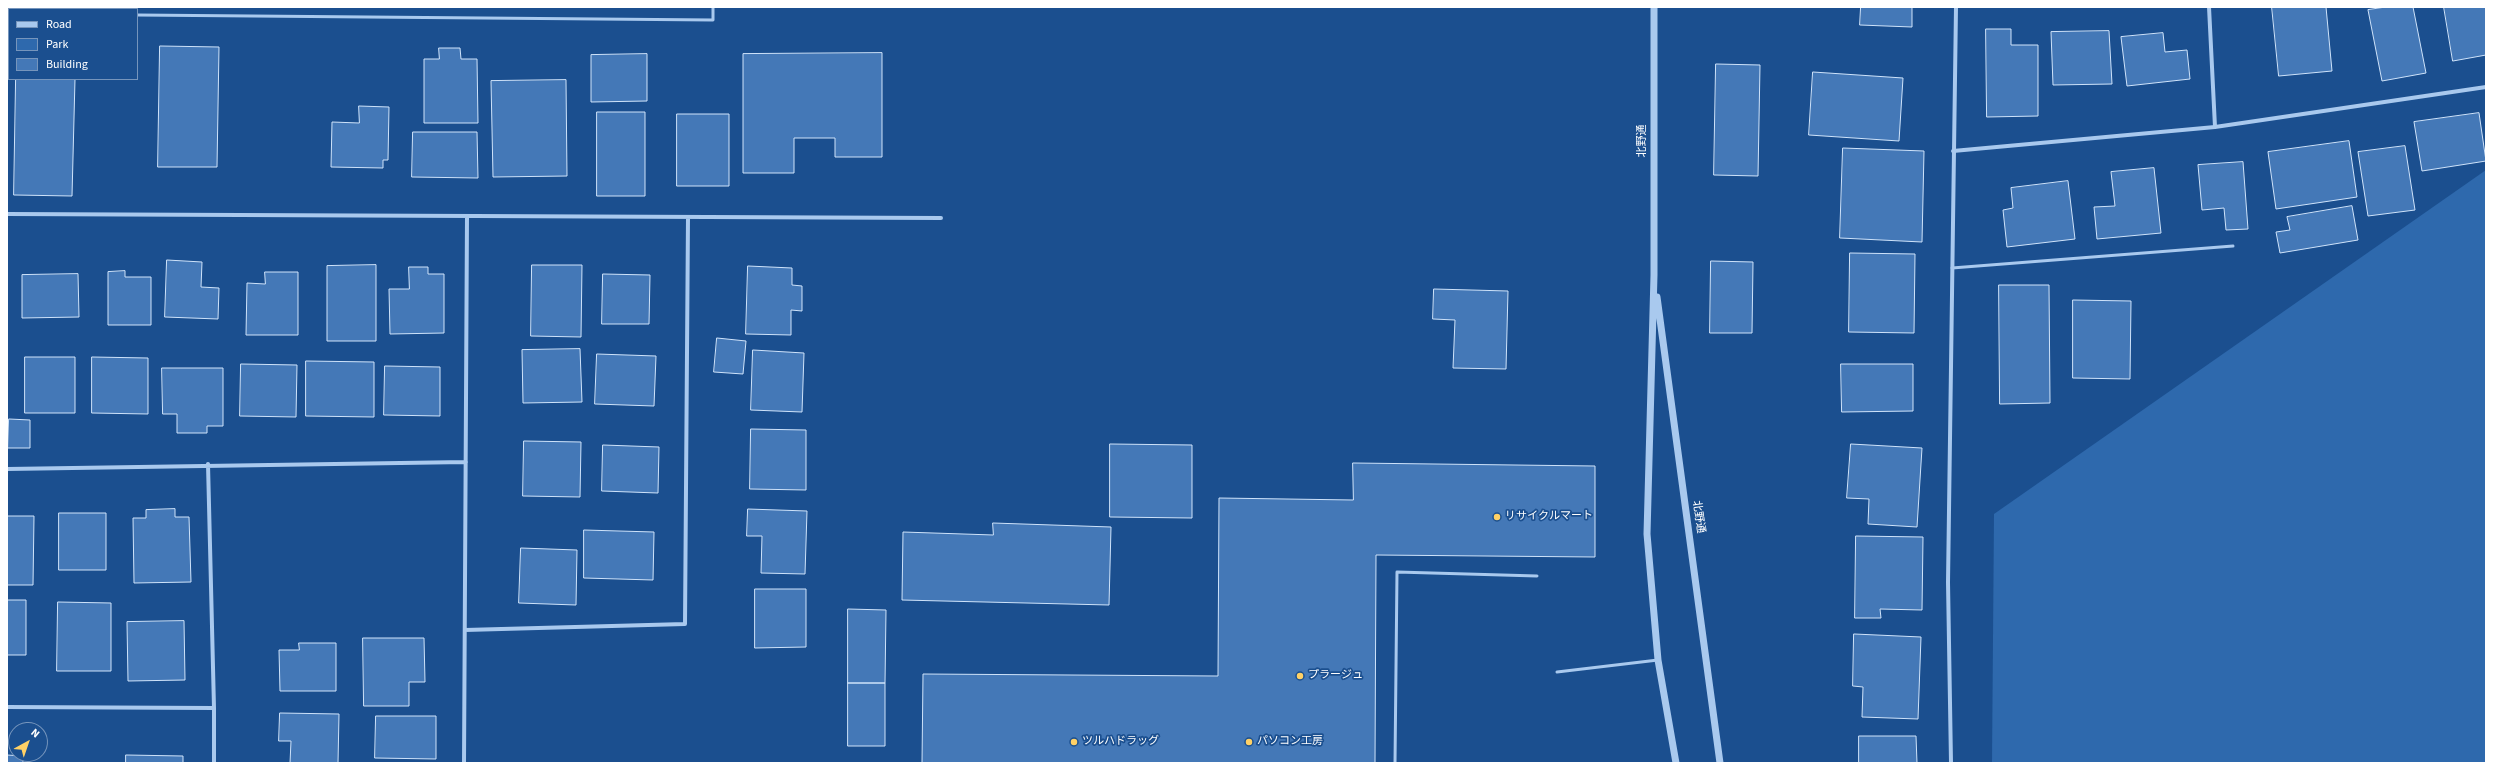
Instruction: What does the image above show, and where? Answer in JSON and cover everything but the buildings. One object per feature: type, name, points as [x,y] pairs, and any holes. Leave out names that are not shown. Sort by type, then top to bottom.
[{"type":"street","name":"北野通","points":[[1654,7],[1654,275],[1647,534],[1658,660],[1676,763]]},
{"type":"street","points":[[1951,763],[1948,582],[1956,7]]},
{"type":"street","points":[[2209,7],[2215,127]]},
{"type":"street","points":[[1953,151],[2215,127],[2486,87]]},
{"type":"street","points":[[7,214],[941,218]]},
{"type":"street","points":[[464,763],[466,630],[467,216]]},
{"type":"street","points":[[466,630],[685,624],[688,217]]},
{"type":"street","name":"北野通","points":[[1654,275],[1720,763]]},
{"type":"street","points":[[7,469],[208,464],[466,462]]},
{"type":"street","points":[[208,464],[214,763]]},
{"type":"street","points":[[7,707],[214,708]]},
{"type":"lane","points":[[138,15],[713,20],[713,7]]},
{"type":"lane","points":[[1952,268],[2233,246]]},
{"type":"lane","points":[[1395,763],[1396,572],[1537,576]]},
{"type":"lane","points":[[1557,672],[1658,660]]},
{"type":"green space","points":[[2486,170],[2486,763],[1992,763],[1994,514]]},
{"type":"place","name":"リサイクルマート","points":[[1497,517]]},
{"type":"place","name":"プラージュ","points":[[1300,676]]},
{"type":"place","name":"ツルハドラッグ","points":[[1074,742]]},
{"type":"place","name":"パソコン工房","points":[[1249,742]]}]
